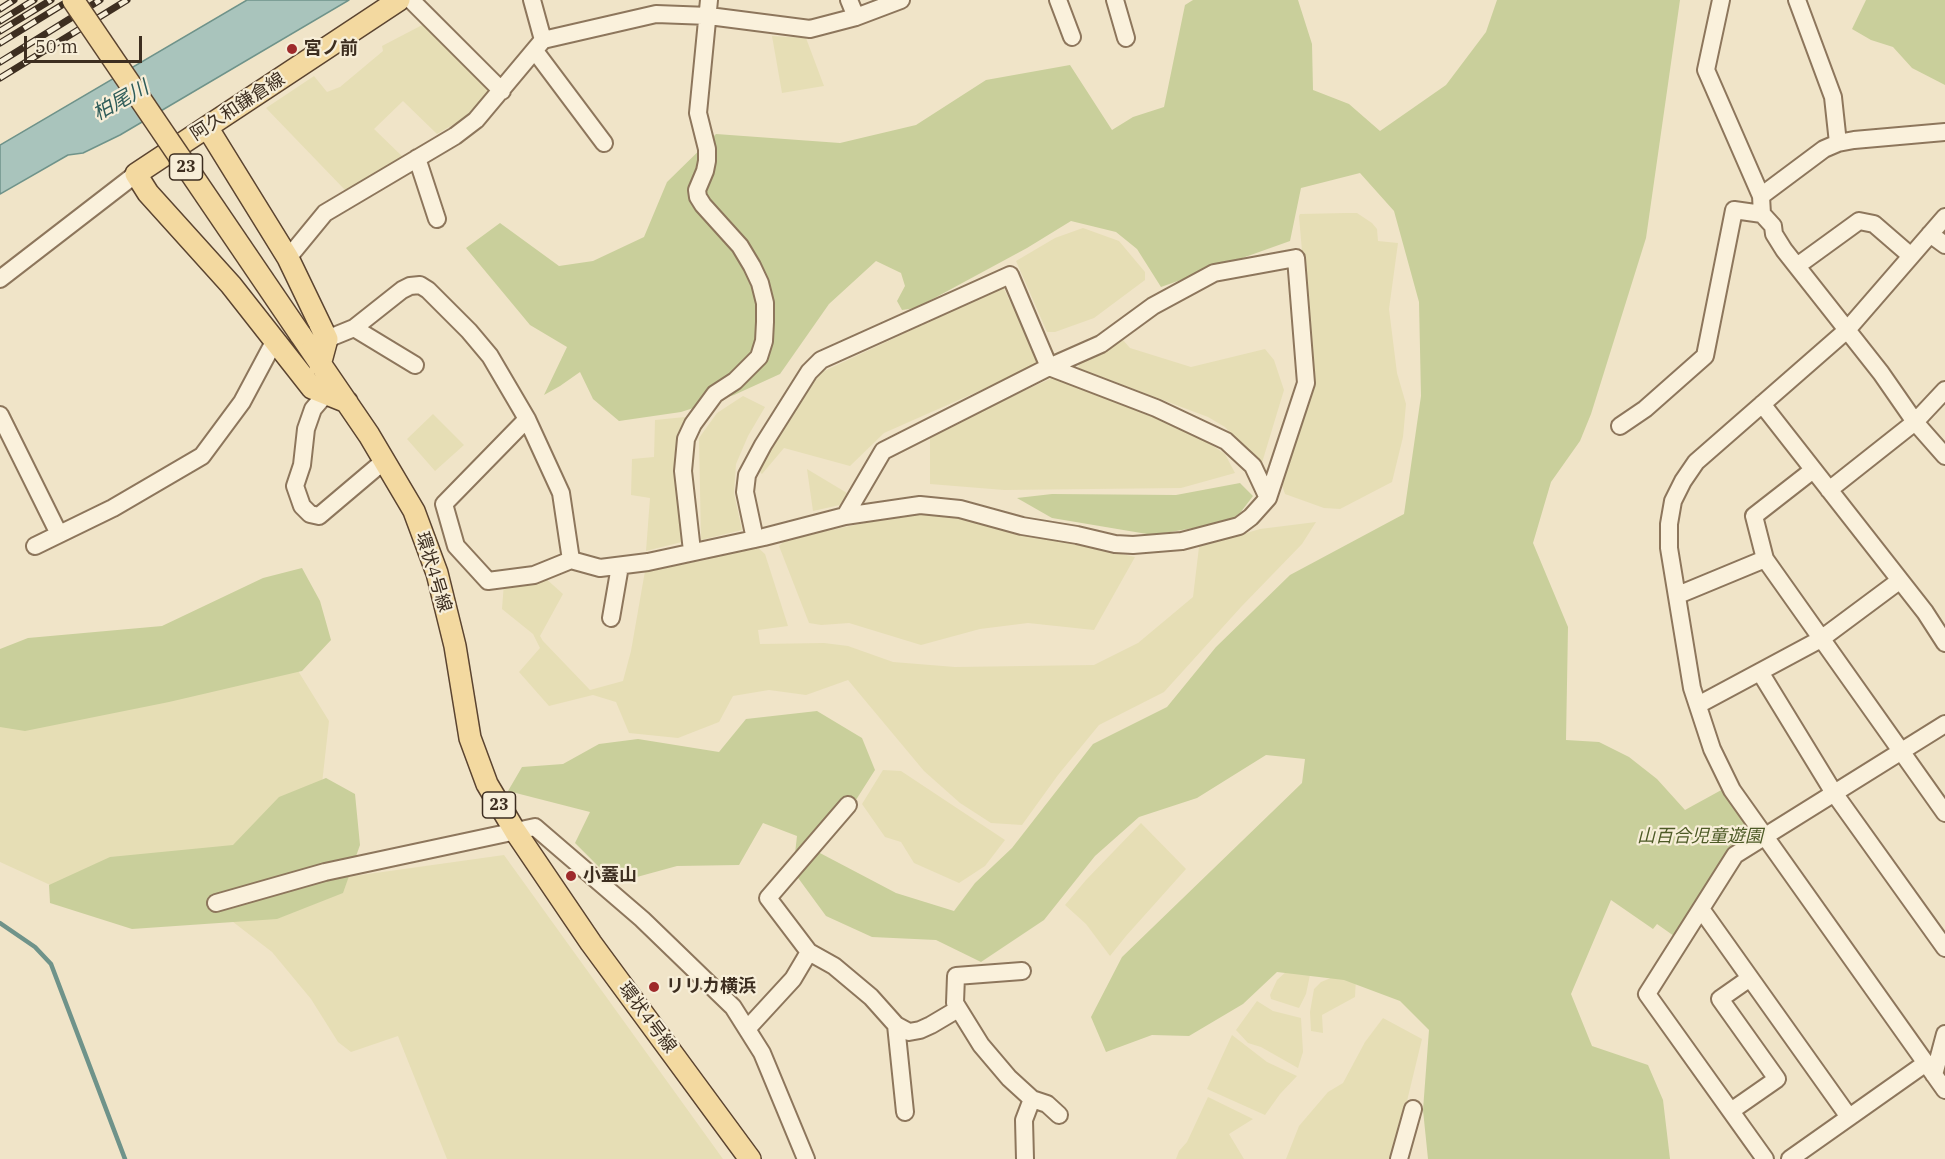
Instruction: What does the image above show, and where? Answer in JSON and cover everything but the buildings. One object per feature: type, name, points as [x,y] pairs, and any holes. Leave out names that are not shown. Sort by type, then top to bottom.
[{"type":"main road","name":"環状4号線","points":[[73,0],[347,402],[414,511],[436,573],[455,646],[470,738],[487,784],[514,831],[591,944],[750,1159]]},
{"type":"main road","name":"阿久和鎌倉線","points":[[136,174],[399,0]]},
{"type":"main road","name":"23","points":[[207,127],[288,258],[327,339]]},
{"type":"main road","name":"23","points":[[136,174],[148,193],[231,285],[312,388],[347,402]]},
{"type":"main road","points":[[320,365],[327,339]]},
{"type":"street","points":[[411,0],[502,91]]},
{"type":"street","points":[[532,0],[539,46],[604,143]]},
{"type":"street","points":[[849,0],[856,17]]},
{"type":"street","points":[[288,258],[325,213],[455,136],[476,120],[539,46],[656,14],[709,8],[810,29],[856,17],[901,0]]},
{"type":"street","points":[[1058,0],[1072,37]]},
{"type":"street","points":[[1115,0],[1126,38]]},
{"type":"street","points":[[1721,0],[1706,70],[1761,196],[1762,214],[1773,226],[1774,234],[1784,250],[1881,373],[1915,422],[1945,456]]},
{"type":"street","points":[[1797,0],[1833,97],[1838,143]]},
{"type":"street","points":[[692,551],[683,471],[686,439],[693,424],[715,394],[735,381],[759,357],[764,340],[765,322],[765,303],[760,283],[752,266],[740,246],[702,205],[698,197],[697,190],[707,161],[707,149],[698,113],[709,8]]},
{"type":"street","points":[[1761,196],[1824,149],[1838,143],[1945,132]]},
{"type":"street","points":[[417,158],[437,219]]},
{"type":"street","points":[[0,279],[136,174]]},
{"type":"street","points":[[1620,426],[1645,409],[1705,356],[1734,210],[1762,214]]},
{"type":"street","points":[[1945,217],[1847,330],[1696,462],[1673,501],[1669,524],[1669,548],[1692,688],[1713,749],[1732,790],[1945,1090]]},
{"type":"street","points":[[1797,266],[1859,221],[1874,224],[1911,256]]},
{"type":"street","points":[[1930,234],[1945,245]]},
{"type":"street","points":[[527,419],[444,504],[456,546],[488,581],[534,575],[571,560],[600,568],[620,566],[755,539],[845,516],[920,505],[960,509],[1022,526],[1115,544],[1133,545],[1182,541],[1239,526],[1251,517],[1268,498],[1306,383],[1296,258],[1214,273],[1153,306],[1101,344],[1049,367],[884,451],[845,516]]},
{"type":"street","points":[[755,539],[745,492],[747,475],[763,444],[809,372],[821,360],[1010,275],[1049,367],[1156,408],[1226,441],[1253,466],[1268,498]]},
{"type":"street","points":[[327,339],[354,328],[410,286],[420,285],[450,310],[483,348],[527,419],[561,493],[571,560]]},
{"type":"street","points":[[354,328],[405,364]]},
{"type":"street","points":[[35,546],[113,508],[202,456],[242,402],[274,342]]},
{"type":"street","points":[[1829,490],[1915,422],[1945,390]]},
{"type":"street","points":[[325,395],[313,409],[306,429],[303,465],[295,486],[302,506],[310,514],[319,516],[384,461]]},
{"type":"street","points":[[1762,404],[1925,612],[1945,643]]},
{"type":"street","points":[[0,415],[59,534]]},
{"type":"street","points":[[1813,470],[1754,516],[1765,559],[1945,813]]},
{"type":"street","points":[[1677,595],[1765,559]]},
{"type":"street","points":[[611,618],[620,566]]},
{"type":"street","points":[[1698,705],[1821,639],[1899,581]]},
{"type":"street","points":[[1760,672],[1834,793],[1945,948]]},
{"type":"street","points":[[1765,1159],[1647,994],[1735,855],[1945,724]]},
{"type":"street","points":[[848,805],[768,898],[809,952],[834,966],[897,1025],[909,1032],[920,1030],[957,1009]]},
{"type":"street","points":[[216,903],[325,872],[535,827],[642,919],[734,1007],[762,1053],[806,1159]]},
{"type":"street","points":[[1701,909],[1849,1117]]},
{"type":"street","points":[[747,1029],[793,979],[809,952]]},
{"type":"street","points":[[1022,970],[956,976],[955,1003],[981,1045],[1009,1078],[1032,1099],[1047,1104],[1059,1115]]},
{"type":"street","points":[[1731,1112],[1777,1079],[1720,999],[1750,978]]},
{"type":"street","points":[[897,1025],[905,1112]]},
{"type":"street","points":[[1790,1159],[1849,1117],[1930,1069],[1945,1034]]},
{"type":"street","points":[[1026,1159],[1024,1120],[1032,1099]]},
{"type":"street","points":[[1399,1159],[1413,1109]]},
{"type":"shaded area","points":[[426,23],[489,88],[488,96],[461,120],[437,134],[403,101],[374,129],[405,159],[345,190],[266,108],[314,76],[327,92],[340,87],[383,51],[382,46]]},
{"type":"shaded area","points":[[772,36],[806,38],[824,86],[782,93]]},
{"type":"shaded area","points":[[1357,213],[1377,229],[1378,241],[1398,243],[1389,309],[1397,373],[1406,404],[1403,437],[1392,482],[1340,509],[1324,508],[1285,494],[1282,485],[1306,409],[1310,379],[1309,334],[1299,216],[1300,214]]},
{"type":"shaded area","points":[[1083,228],[1119,241],[1145,272],[1145,280],[1094,318],[1055,332],[1047,332],[1016,261],[1055,238]]},
{"type":"shaded area","points":[[1003,287],[1040,362],[884,433],[850,466],[784,448],[762,474],[757,469],[820,373]]},
{"type":"shaded area","points":[[1123,340],[1130,348],[1191,367],[1265,349],[1274,360],[1284,390],[1261,466],[1225,427],[1208,417],[1078,368],[1080,361]]},
{"type":"shaded area","points":[[1052,378],[1192,432],[1225,454],[1235,473],[1181,488],[1004,490],[930,484],[930,434]]},
{"type":"shaded area","points":[[743,396],[765,407],[748,436],[736,464],[734,493],[742,530],[701,540],[699,438],[717,413]]},
{"type":"shaded area","points":[[433,414],[464,445],[435,471],[407,439]]},
{"type":"shaded area","points":[[685,417],[674,457],[682,542],[646,551],[650,498],[631,495],[632,459],[654,457],[655,420]]},
{"type":"shaded area","points":[[807,469],[847,493],[840,505],[813,511]]},
{"type":"shaded area","points":[[915,512],[970,519],[1135,557],[1094,630],[1028,623],[980,629],[921,645],[849,623],[821,625],[809,623],[779,546],[785,540]]},
{"type":"shaded area","points":[[1316,522],[1302,544],[1164,692],[1099,725],[1058,775],[1022,825],[991,823],[960,803],[924,771],[848,680],[806,695],[769,690],[733,696],[719,722],[678,738],[629,733],[616,702],[593,695],[549,706],[519,672],[540,648],[533,634],[502,609],[504,583],[543,576],[563,594],[540,636],[590,690],[623,681],[631,651],[645,571],[705,560],[755,545],[765,554],[788,626],[758,630],[760,644],[824,643],[848,646],[893,662],[955,667],[1094,665],[1138,643],[1193,597],[1199,547],[1260,529]]},
{"type":"shaded area","points":[[258,606],[329,721],[311,882],[504,855],[723,1159],[447,1159],[398,1036],[351,1052],[338,1042],[311,999],[272,952],[224,915],[59,889],[0,862],[0,701]]},
{"type":"shaded area","points":[[883,770],[901,771],[1005,840],[985,866],[959,883],[914,863],[901,842],[885,837],[862,804]]},
{"type":"shaded area","points":[[1141,823],[1186,869],[1110,956],[1086,924],[1065,905]]},
{"type":"shaded area","points":[[1288,970],[1311,970],[1306,994],[1299,1008],[1271,999],[1270,995],[1277,980]]},
{"type":"shaded area","points":[[1343,973],[1356,978],[1355,997],[1322,1015],[1323,1033],[1311,1031],[1310,1012],[1314,989],[1321,982]]},
{"type":"shaded area","points":[[1257,1001],[1273,1011],[1301,1018],[1303,1052],[1298,1068],[1261,1047],[1248,1043],[1236,1030]]},
{"type":"shaded area","points":[[1383,1018],[1422,1039],[1407,1101],[1413,1122],[1394,1159],[1286,1159],[1299,1126],[1328,1092],[1343,1083],[1365,1042]]},
{"type":"shaded area","points":[[1232,1035],[1267,1062],[1297,1076],[1265,1115],[1207,1089]]},
{"type":"shaded area","points":[[1208,1097],[1253,1119],[1229,1134],[1244,1159],[1176,1159],[1179,1151],[1187,1142]]},
{"type":"green space","name":"山百合児童遊園","points":[[1193,0],[1298,0],[1312,44],[1313,90],[1349,104],[1380,131],[1446,85],[1486,32],[1497,0],[1680,0],[1646,238],[1591,414],[1580,441],[1551,482],[1533,543],[1568,627],[1566,740],[1599,742],[1629,757],[1657,779],[1685,810],[1725,788],[1753,829],[1751,836],[1730,848],[1674,936],[1657,924],[1653,929],[1611,900],[1571,994],[1592,1046],[1648,1065],[1663,1100],[1670,1159],[1428,1159],[1423,1110],[1429,1030],[1400,1001],[1344,980],[1277,972],[1243,1004],[1189,1036],[1152,1035],[1106,1052],[1091,1017],[1122,957],[1302,783],[1305,759],[1266,755],[1197,798],[1139,817],[1095,856],[1044,920],[981,962],[936,940],[872,937],[826,916],[793,871],[797,836],[763,823],[739,865],[677,866],[615,883],[575,843],[590,812],[508,791],[522,767],[563,764],[599,744],[638,739],[719,752],[746,719],[817,711],[862,738],[875,770],[818,852],[896,893],[954,911],[975,883],[1012,848],[1093,744],[1167,707],[1216,647],[1290,575],[1404,514],[1421,396],[1419,302],[1394,211],[1360,173],[1301,188],[1290,241],[1161,287],[1137,249],[1116,232],[1071,221],[1027,248],[916,308],[902,310],[897,301],[905,286],[901,273],[876,261],[829,304],[780,374],[734,395],[681,412],[619,421],[593,399],[580,372],[544,395],[567,347],[530,325],[466,248],[500,223],[559,266],[593,261],[644,237],[667,182],[716,134],[840,143],[916,125],[986,80],[1070,65],[1112,130],[1133,117],[1164,107],[1185,5]]},
{"type":"green space","points":[[1866,0],[1945,0],[1945,85],[1912,68],[1893,47],[1871,40],[1852,29]]},
{"type":"green space","points":[[1240,483],[1253,496],[1237,517],[1199,527],[1153,535],[1052,518],[1017,498],[1052,494],[1176,495]]},
{"type":"green space","points":[[302,568],[320,601],[331,640],[302,671],[169,702],[25,731],[0,727],[0,649],[28,638],[162,626],[263,578]]},
{"type":"green space","points":[[326,778],[355,794],[360,845],[343,893],[277,919],[132,929],[50,903],[49,885],[110,857],[233,845],[279,797]]},
{"type":"water","name":"柏尾川","points":[[247,0],[349,0],[120,135],[83,153],[68,155],[0,194],[0,145]]},
{"type":"waterway","points":[[0,923],[35,947],[51,964],[125,1159]]},
{"type":"railway","points":[[0,9],[14,0]]},
{"type":"railway","points":[[0,21],[34,0]]},
{"type":"railway","points":[[0,31],[51,0]]},
{"type":"railway","points":[[0,43],[70,0]]},
{"type":"railway","points":[[0,62],[100,0]]},
{"type":"railway","points":[[0,78],[127,0]]},
{"type":"place","name":"宮ノ前","points":[[292,49]]},
{"type":"place","name":"小蓋山","points":[[571,876]]},
{"type":"place","name":"リリカ横浜","points":[[654,987]]}]
